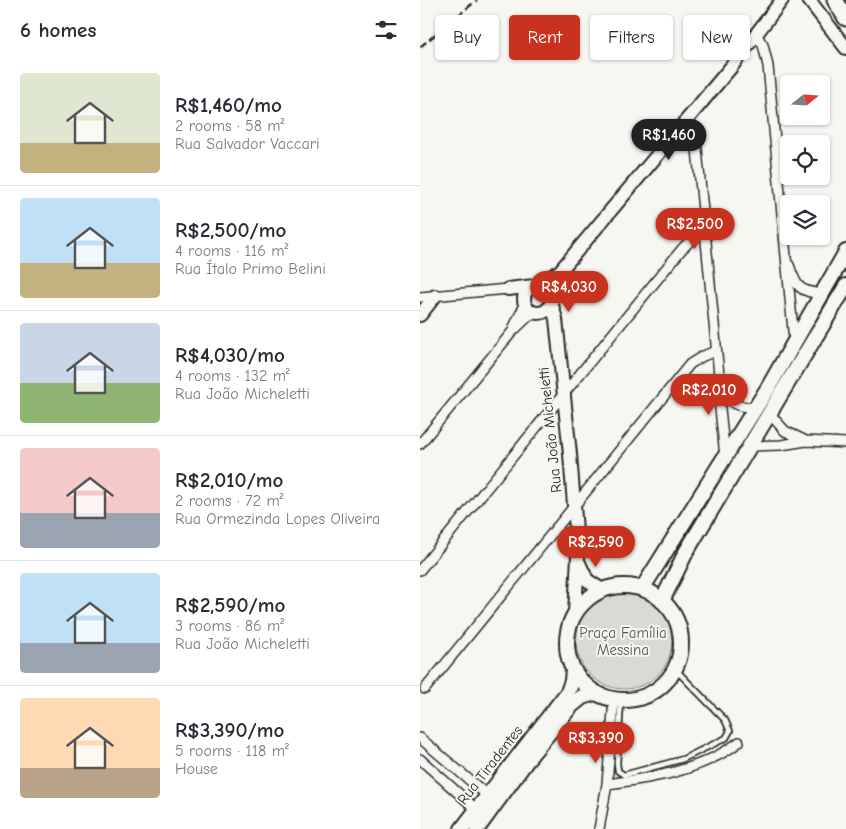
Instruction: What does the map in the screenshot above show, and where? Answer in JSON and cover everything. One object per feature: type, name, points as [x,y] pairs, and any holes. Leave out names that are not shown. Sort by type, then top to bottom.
[{"type":"highway","points":[[835,0],[846,18]]},
{"type":"highway","points":[[842,0],[846,5]]},
{"type":"main road","points":[[642,589],[725,457],[823,294],[846,252]]},
{"type":"main road","points":[[662,601],[686,552],[752,446],[846,286]]},
{"type":"main road","points":[[629,586],[642,589],[662,601],[674,615],[680,633],[681,651],[675,669],[664,684],[650,695],[632,700],[618,700],[595,693],[582,683],[573,669],[568,655],[567,641],[569,626],[575,613],[587,599],[602,590],[629,586]]},
{"type":"main road","name":"Rua Tiradentes","points":[[462,829],[568,692],[572,681],[573,669]]},
{"type":"main road","name":"Rua Tiradentes","points":[[477,829],[533,752],[571,706],[582,697],[595,693]]},
{"type":"street","points":[[420,444],[512,332],[530,307],[526,291],[560,271],[732,66],[755,32],[782,0]]},
{"type":"street","points":[[809,0],[846,48]]},
{"type":"street","points":[[755,32],[763,44],[768,66],[788,263],[796,285],[800,289],[823,294]]},
{"type":"street","points":[[686,119],[693,132],[697,149],[716,351],[720,375],[728,400],[732,404],[754,408]]},
{"type":"street","points":[[420,570],[682,249],[704,228]]},
{"type":"street","points":[[788,263],[786,274],[794,342]]},
{"type":"street","points":[[530,307],[546,310],[560,271]]},
{"type":"street","points":[[420,297],[536,286],[546,288],[551,298]]},
{"type":"street","points":[[508,289],[548,320],[556,331]]},
{"type":"street","points":[[420,315],[435,296]]},
{"type":"street","name":"Rua João Micheletti","points":[[551,298],[555,311],[578,556],[575,613]]},
{"type":"street","points":[[426,689],[690,364],[716,351]]},
{"type":"street","points":[[720,375],[718,389],[725,457]]},
{"type":"street","points":[[770,414],[785,431],[806,441]]},
{"type":"street","points":[[752,446],[781,446],[806,441],[846,443]]},
{"type":"street","name":"Rua João Micheletti","points":[[578,556],[583,575],[602,590]]},
{"type":"street","points":[[599,829],[618,700]]},
{"type":"street","points":[[420,738],[487,795]]},
{"type":"street","points":[[606,784],[662,775],[709,761],[739,742]]},
{"type":"street","points":[[420,759],[476,809]]},
{"type":"lane","points":[[618,700],[618,771],[624,775],[664,765],[705,750],[726,738],[730,731],[725,720],[675,669]]},
{"type":"lane","points":[[662,775],[664,765]]},
{"type":"green space","name":"Praça Família Messina","points":[[624,593],[642,597],[658,607],[668,623],[672,641],[668,659],[658,675],[642,685],[624,689],[606,685],[590,675],[580,659],[576,641],[580,623],[590,607],[606,597]]},
{"type":"railway","points":[[420,47],[477,0]]}]
